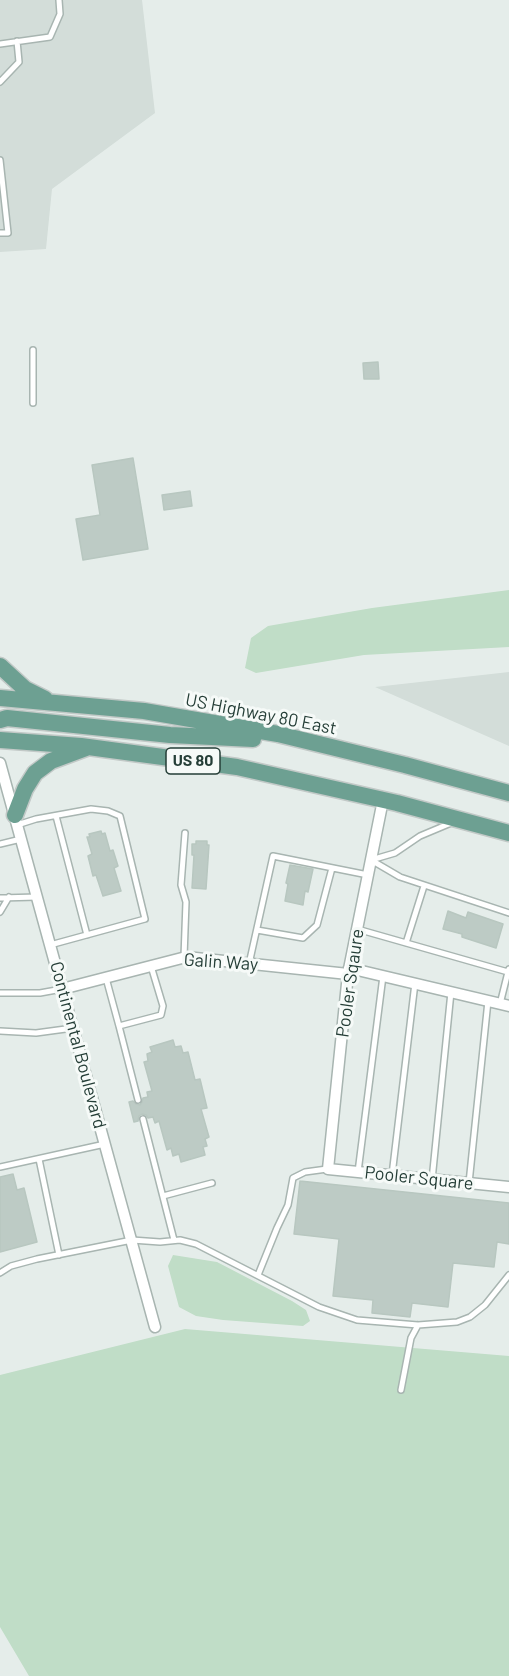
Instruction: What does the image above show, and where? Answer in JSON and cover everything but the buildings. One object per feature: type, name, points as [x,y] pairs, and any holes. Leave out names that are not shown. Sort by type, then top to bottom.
[{"type":"main road","points":[[0,666],[25,689],[51,702]]},
{"type":"main road","name":"US Highway 80 East","points":[[0,698],[144,711],[278,734],[509,793]]},
{"type":"main road","points":[[0,720],[8,718],[170,735],[308,741]]},
{"type":"main road","name":"US 80","points":[[0,740],[89,747],[237,767],[383,800],[509,833]]},
{"type":"main road","points":[[16,820],[25,789],[35,773],[51,761],[89,747]]},
{"type":"street","name":"Continental Boulevard","points":[[0,763],[5,796],[16,820],[155,1327]]},
{"type":"street","name":"Pooler Sqaure","points":[[328,1169],[349,971],[383,800]]},
{"type":"street","name":"Galin Way","points":[[62,988],[184,957],[349,971]]},
{"type":"street","points":[[349,971],[383,976],[499,1003]]},
{"type":"street","name":"Pooler Square","points":[[328,1169],[509,1187]]},
{"type":"lane","points":[[0,44],[50,37],[60,14],[59,0]]},
{"type":"lane","points":[[0,82],[19,62],[16,41]]},
{"type":"lane","points":[[0,160],[8,232],[0,233]]},
{"type":"lane","points":[[33,350],[33,403]]},
{"type":"lane","points":[[16,820],[56,816],[91,809],[108,811],[120,816],[145,919],[50,945]]},
{"type":"lane","points":[[56,816],[87,935]]},
{"type":"lane","points":[[371,860],[395,853],[420,836],[459,819]]},
{"type":"lane","points":[[184,957],[186,902],[181,885],[186,833]]},
{"type":"lane","points":[[0,844],[21,839]]},
{"type":"lane","points":[[249,964],[273,856],[368,875]]},
{"type":"lane","points":[[371,860],[400,877],[509,913]]},
{"type":"lane","points":[[257,930],[303,938],[317,925],[332,868]]},
{"type":"lane","points":[[406,943],[424,886]]},
{"type":"lane","points":[[0,912],[9,897]]},
{"type":"lane","points":[[0,898],[37,897]]},
{"type":"lane","points":[[357,929],[509,970],[499,1003],[470,1183]]},
{"type":"lane","points":[[119,1026],[161,1015],[163,1006],[151,965]]},
{"type":"lane","points":[[358,1172],[383,976]]},
{"type":"lane","points":[[106,977],[138,1100]]},
{"type":"lane","points":[[392,1175],[415,983]]},
{"type":"lane","points":[[0,993],[40,993],[62,988]]},
{"type":"lane","points":[[432,1180],[451,992]]},
{"type":"lane","points":[[0,1031],[36,1034],[73,1028]]},
{"type":"lane","points":[[143,1119],[174,1240]]},
{"type":"lane","points":[[0,1167],[105,1144]]},
{"type":"lane","points":[[39,1159],[59,1255]]},
{"type":"lane","points":[[258,1275],[288,1205],[294,1178],[305,1172],[328,1169]]},
{"type":"lane","points":[[163,1196],[212,1183]]},
{"type":"lane","points":[[0,1273],[11,1266],[132,1240],[160,1242],[180,1240],[196,1244],[319,1306],[357,1320],[418,1325],[457,1322],[470,1317],[485,1305],[509,1275]]},
{"type":"lane","points":[[401,1390],[411,1338],[418,1325]]},
{"type":"shaded area","points":[[0,0],[142,0],[155,113],[52,189],[46,249],[0,252]]},
{"type":"shaded area","points":[[509,672],[509,746],[375,687]]},
{"type":"green space","points":[[509,590],[509,647],[364,655],[256,673],[245,668],[251,638],[268,626],[372,608]]},
{"type":"green space","points":[[173,1255],[217,1262],[292,1301],[306,1310],[310,1321],[303,1326],[196,1316],[179,1307],[168,1266]]},
{"type":"green space","points":[[185,1329],[509,1356],[509,1676],[29,1676],[0,1627],[0,1375]]}]
